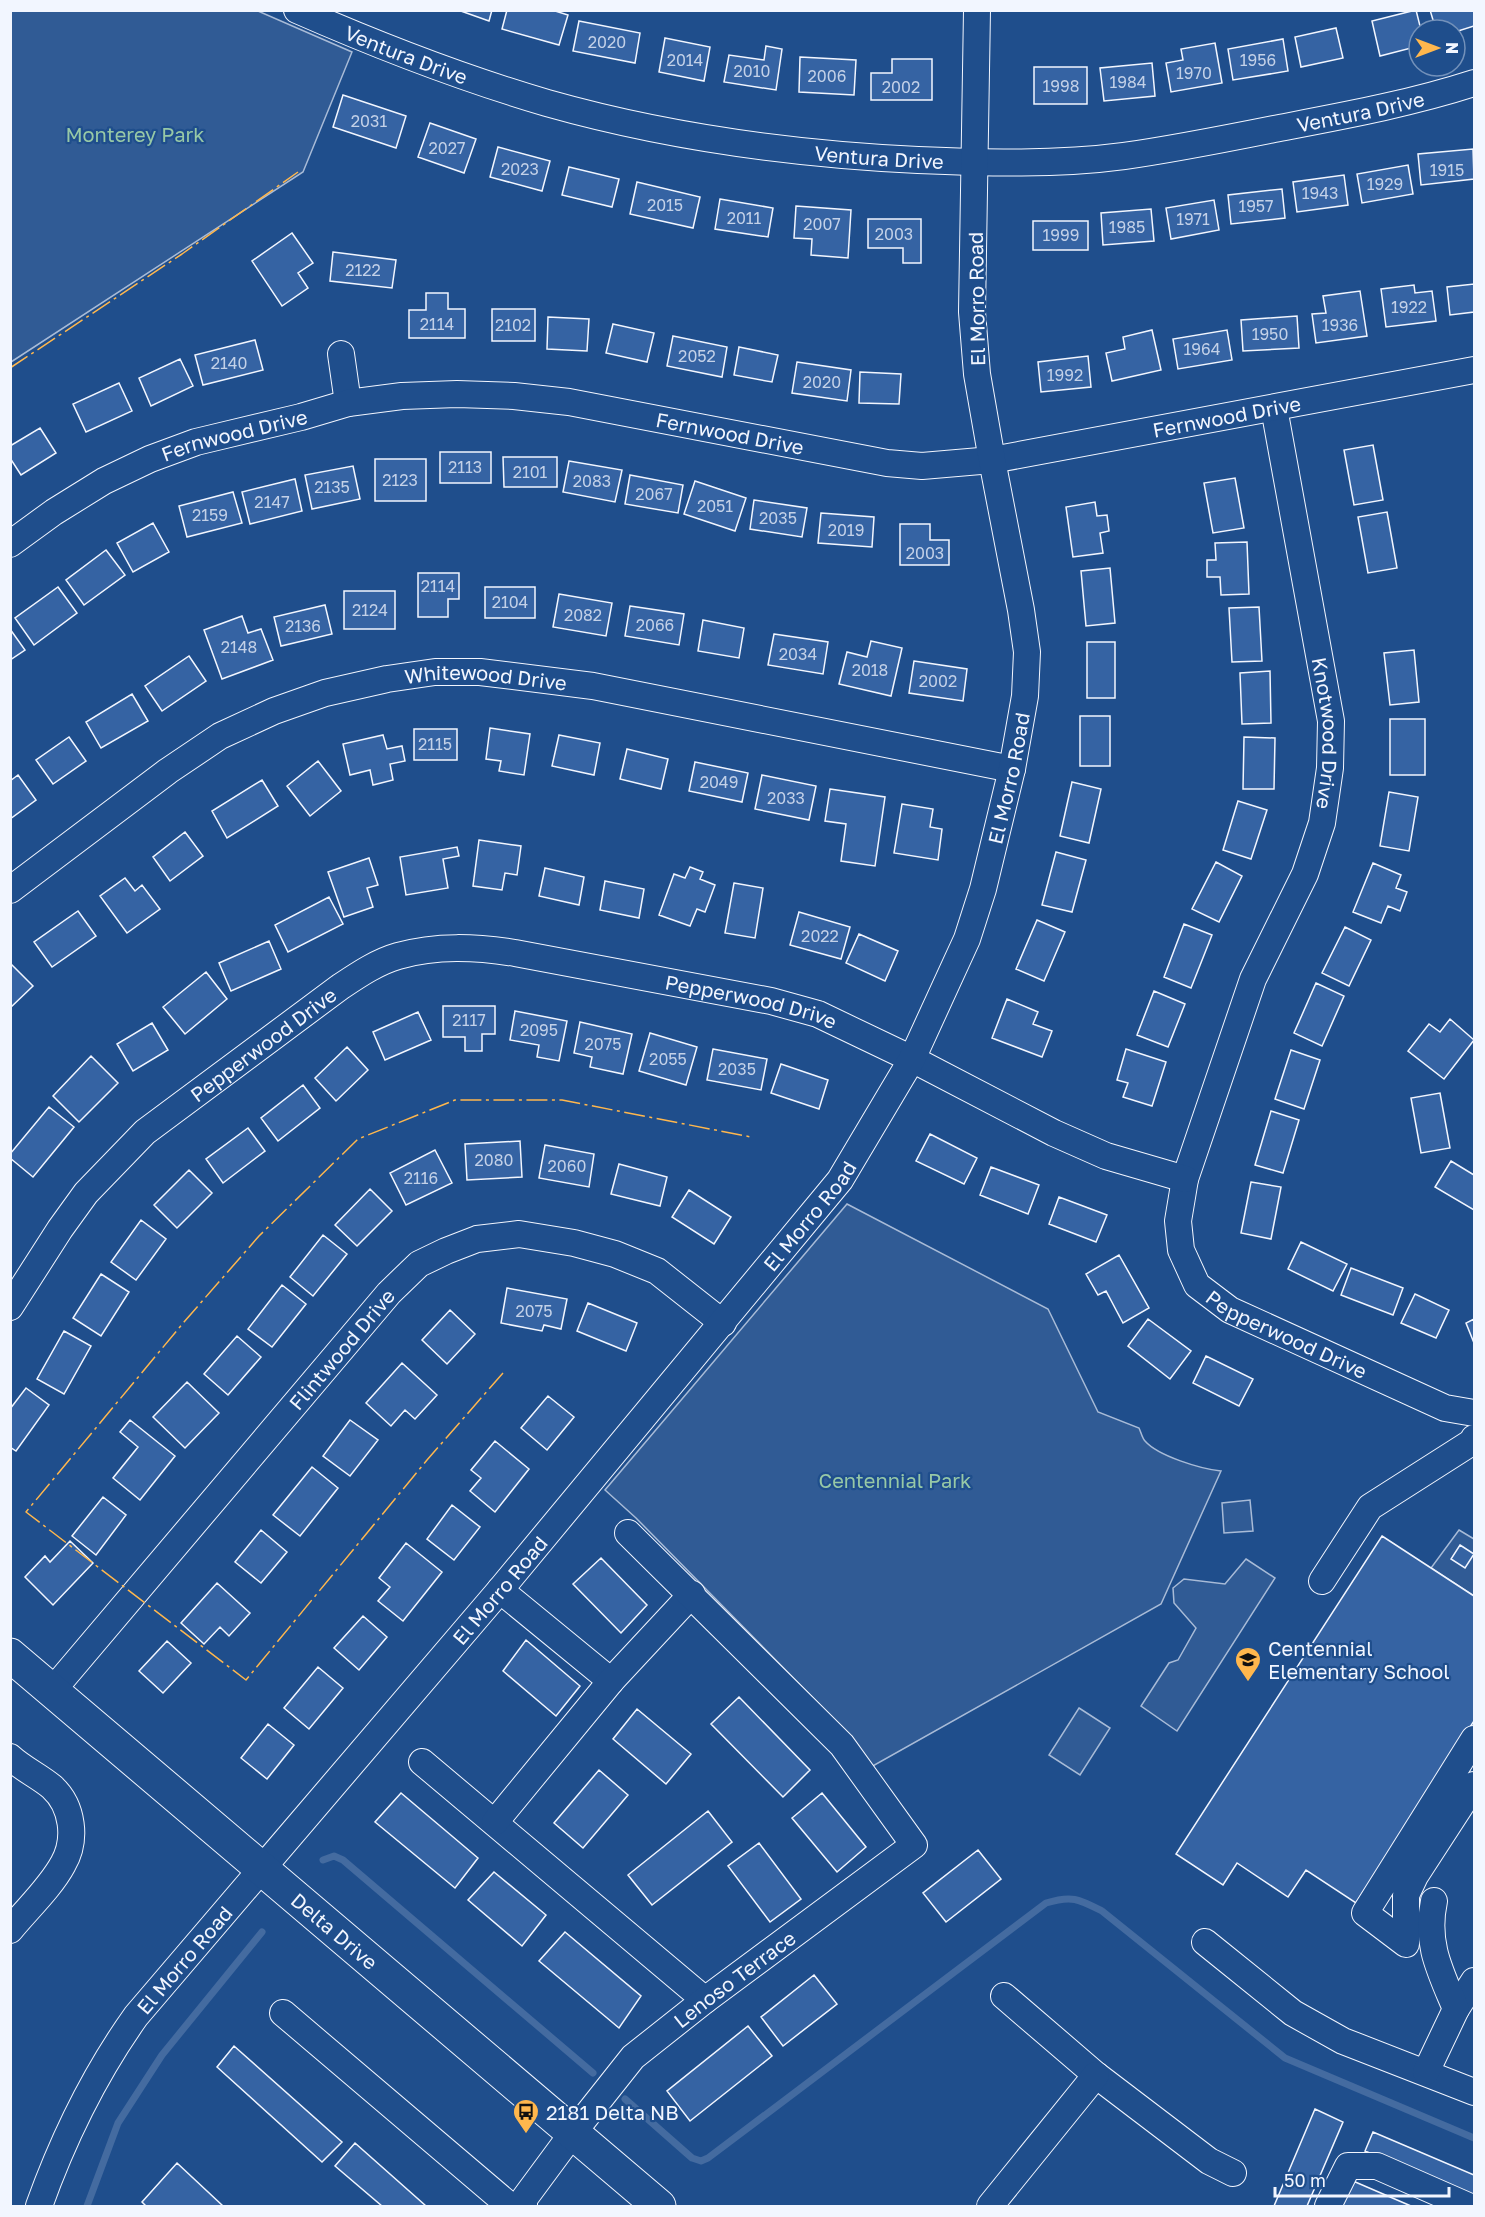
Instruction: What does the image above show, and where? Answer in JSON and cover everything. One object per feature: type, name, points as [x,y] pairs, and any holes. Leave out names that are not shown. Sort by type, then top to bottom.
[{"type":"main road","name":"Delta Drive","points":[[10,1655],[658,2206]]},
{"type":"street","name":"Ventura Drive","points":[[297,10],[367,41],[466,77],[549,103],[640,126],[734,142],[824,153],[976,162],[1123,156],[1358,113],[1424,99],[1474,83]]},
{"type":"street","name":"El Morro Road","points":[[39,2206],[57,2156],[108,2056],[136,2016],[500,1590],[840,1180],[912,1059],[968,939],[983,889],[1012,769],[1025,696],[1027,652],[978,374],[972,312],[977,10]]},
{"type":"street","points":[[341,354],[348,404]]},
{"type":"street","name":"Fernwood Drive","points":[[10,544],[54,512],[104,481],[150,459],[196,442],[348,404],[402,396],[457,394],[513,396],[568,402],[887,463],[922,466],[992,460],[1474,370]]},
{"type":"street","name":"Knotwood Drive","points":[[1185,1179],[1252,979],[1305,874],[1322,823],[1330,768],[1331,721],[1274,408]]},
{"type":"street","name":"Whitewood Drive","points":[[10,891],[168,771],[220,736],[274,711],[325,693],[387,679],[435,672],[480,672],[593,686],[1012,769]]},
{"type":"street","name":"Pepperwood Drive","points":[[10,1307],[86,1193],[145,1132],[340,987],[369,968],[398,956],[440,949],[476,947],[771,1001],[818,1014],[912,1059],[1054,1133],[1106,1156],[1185,1179],[1178,1221],[1181,1250],[1197,1285],[1230,1310],[1444,1408],[1474,1413]]},
{"type":"street","name":"Flintwood Drive","points":[[52,1691],[389,1293],[419,1264],[477,1239],[519,1234],[574,1243],[615,1254],[657,1271],[723,1323]]},
{"type":"street","points":[[1322,1581],[1370,1507],[1472,1442],[1474,1438]]},
{"type":"street","points":[[495,1822],[611,1681],[692,1594],[628,1533]]},
{"type":"street","points":[[500,1590],[611,1681]]},
{"type":"street","name":"Lenoso Terrace","points":[[524,2206],[524,2199],[572,2133],[633,2057],[705,2000],[914,1845],[842,1745],[692,1594]]},
{"type":"street","points":[[1474,1739],[1365,1913],[1406,1944],[1406,1895],[1415,1875],[1474,1785]]},
{"type":"street","points":[[10,1757],[53,1788],[71,1819],[72,1840],[63,1864],[10,1930]]},
{"type":"street","points":[[422,1762],[705,2000]]},
{"type":"street","points":[[1434,1901],[1430,1921],[1433,1955],[1456,2009]]},
{"type":"street","points":[[1205,1942],[1293,2013],[1343,2041],[1474,2092]]},
{"type":"street","points":[[1426,2072],[1456,2009],[1474,1981]]},
{"type":"street","points":[[1004,1996],[1096,2075],[1209,2161],[1233,2173]]},
{"type":"street","points":[[283,2013],[510,2206]]},
{"type":"street","points":[[990,2206],[1096,2075]]},
{"type":"street","points":[[1328,2206],[1348,2166],[1377,2166],[1468,2206]]},
{"type":"green space","name":"Monterey Park","points":[[10,11],[258,11],[352,52],[303,172],[11,362]]},
{"type":"green space","name":"Centennial Park","points":[[847,1204],[1048,1309],[1098,1412],[1139,1428],[1142,1437],[1151,1447],[1169,1457],[1221,1471],[1161,1604],[871,1767],[819,1704],[636,1518],[605,1490]]},
{"type":"green space","points":[[1250,1500],[1253,1531],[1224,1533],[1222,1503]]},
{"type":"green space","points":[[1459,1530],[1474,1539],[1474,1596],[1431,1568]]},
{"type":"green space","points":[[1246,1559],[1275,1578],[1177,1731],[1141,1706],[1169,1663],[1178,1660],[1196,1628],[1174,1603],[1173,1588],[1184,1579],[1225,1584]]},
{"type":"green space","points":[[1079,1708],[1110,1728],[1080,1775],[1049,1755]]},
{"type":"building","points":[[458,10],[492,10],[489,21]]},
{"type":"building","points":[[507,10],[552,10],[568,15],[559,45],[502,29]]},
{"type":"building","points":[[1416,10],[1418,18],[1407,18],[1407,49],[1380,56],[1372,21]]},
{"type":"building","points":[[1430,10],[1474,10],[1474,26],[1467,28],[1467,18],[1432,18]]},
{"type":"building","points":[[579,21],[640,33],[635,63],[573,51]]},
{"type":"building","points":[[1336,28],[1343,58],[1301,67],[1295,37]]},
{"type":"building","points":[[665,38],[710,47],[704,81],[659,72]]},
{"type":"building","points":[[1283,39],[1288,71],[1233,80],[1228,49]]},
{"type":"building","points":[[1215,43],[1222,83],[1171,92],[1166,63],[1183,60],[1181,49]]},
{"type":"building","points":[[766,46],[782,49],[776,90],[724,82],[729,55],[764,60]]},
{"type":"building","points":[[800,57],[856,60],[854,95],[799,92]]},
{"type":"building","points":[[892,59],[932,59],[932,100],[871,100],[871,73],[892,73]]},
{"type":"building","points":[[1152,63],[1155,96],[1104,101],[1100,68]]},
{"type":"building","points":[[1034,67],[1087,67],[1087,104],[1034,104]]},
{"type":"building","points":[[343,95],[406,116],[396,148],[333,127]]},
{"type":"building","points":[[430,123],[476,139],[464,173],[418,157]]},
{"type":"building","points":[[498,147],[550,161],[542,191],[490,177]]},
{"type":"building","points":[[1473,149],[1474,179],[1421,185],[1418,154]]},
{"type":"building","points":[[1408,165],[1413,194],[1362,203],[1357,174]]},
{"type":"building","points":[[569,167],[619,179],[612,207],[562,195]]},
{"type":"building","points":[[1344,175],[1348,205],[1297,212],[1293,182]]},
{"type":"building","points":[[637,182],[700,197],[693,228],[630,214]]},
{"type":"building","points":[[1282,189],[1285,218],[1231,224],[1228,195]]},
{"type":"building","points":[[720,199],[773,208],[768,237],[715,229]]},
{"type":"building","points":[[1214,200],[1219,230],[1171,239],[1166,208]]},
{"type":"building","points":[[796,206],[851,210],[848,258],[811,255],[812,239],[794,238]]},
{"type":"building","points":[[1151,209],[1154,241],[1103,245],[1101,213]]},
{"type":"building","points":[[868,219],[921,219],[921,263],[903,263],[903,248],[868,248]]},
{"type":"building","points":[[1033,221],[1088,221],[1088,250],[1033,250]]},
{"type":"building","points":[[292,233],[313,263],[298,273],[308,288],[282,306],[252,261]]},
{"type":"building","points":[[333,252],[396,260],[392,288],[330,281]]},
{"type":"building","points":[[1474,284],[1474,312],[1450,315],[1447,287]]},
{"type":"building","points":[[1414,285],[1415,293],[1432,291],[1436,321],[1386,327],[1381,289]]},
{"type":"building","points":[[1360,291],[1367,336],[1316,343],[1312,314],[1326,313],[1323,296]]},
{"type":"building","points":[[426,293],[448,293],[448,309],[465,309],[465,338],[409,338],[409,310],[426,310]]},
{"type":"building","points":[[492,309],[535,309],[535,341],[492,341]]},
{"type":"building","points":[[1297,316],[1299,348],[1243,351],[1241,320]]},
{"type":"building","points":[[548,317],[589,319],[587,351],[547,349]]},
{"type":"building","points":[[613,324],[654,333],[647,362],[606,353]]},
{"type":"building","points":[[1152,330],[1161,370],[1112,381],[1106,353],[1125,349],[1123,337]]},
{"type":"building","points":[[1227,330],[1232,360],[1178,369],[1173,339]]},
{"type":"building","points":[[673,336],[727,347],[722,377],[667,366]]},
{"type":"building","points":[[255,340],[263,370],[203,385],[195,355]]},
{"type":"building","points":[[739,347],[778,355],[772,382],[734,375]]},
{"type":"building","points":[[1088,356],[1091,387],[1041,392],[1038,362]]},
{"type":"building","points":[[180,359],[193,386],[151,406],[139,378]]},
{"type":"building","points":[[797,362],[851,370],[847,401],[792,393]]},
{"type":"building","points":[[860,372],[901,374],[899,404],[859,403]]},
{"type":"building","points":[[119,383],[132,411],[86,432],[73,404]]},
{"type":"building","points":[[40,428],[56,453],[21,475],[10,458],[10,446]]},
{"type":"building","points":[[1373,445],[1383,500],[1354,505],[1344,450]]},
{"type":"building","points":[[440,452],[491,452],[491,483],[440,483]]},
{"type":"building","points":[[503,457],[557,457],[557,487],[504,487]]},
{"type":"building","points":[[375,459],[426,459],[426,501],[375,501]]},
{"type":"building","points":[[569,461],[622,470],[615,502],[563,492]]},
{"type":"building","points":[[353,466],[360,499],[312,509],[305,475]]},
{"type":"building","points":[[630,475],[683,485],[678,513],[625,504]]},
{"type":"building","points":[[1235,478],[1244,528],[1213,533],[1204,483]]},
{"type":"building","points":[[295,479],[302,511],[250,524],[242,492]]},
{"type":"building","points":[[695,481],[746,498],[735,531],[684,514]]},
{"type":"building","points":[[233,492],[242,523],[187,537],[179,506]]},
{"type":"building","points":[[754,500],[807,508],[802,537],[750,529]]},
{"type":"building","points":[[1095,502],[1097,516],[1107,515],[1109,531],[1100,533],[1103,553],[1073,557],[1066,507]]},
{"type":"building","points":[[1387,512],[1397,568],[1368,573],[1358,517]]},
{"type":"building","points":[[821,513],[874,517],[872,547],[818,543]]},
{"type":"building","points":[[153,523],[169,552],[133,572],[117,543]]},
{"type":"building","points":[[900,524],[930,524],[930,540],[949,540],[949,565],[900,565]]},
{"type":"building","points":[[1247,542],[1249,594],[1221,595],[1220,577],[1207,577],[1207,560],[1216,560],[1215,543]]},
{"type":"building","points":[[106,550],[125,575],[84,605],[66,580]]},
{"type":"building","points":[[1110,568],[1115,623],[1086,626],[1081,571]]},
{"type":"building","points":[[418,573],[459,573],[459,599],[448,599],[448,617],[418,617]]},
{"type":"building","points":[[58,587],[77,613],[34,645],[15,618]]},
{"type":"building","points":[[485,587],[535,587],[535,618],[485,618]]},
{"type":"building","points":[[344,591],[395,591],[395,629],[344,629]]},
{"type":"building","points":[[559,594],[612,603],[606,636],[553,627]]},
{"type":"building","points":[[325,605],[332,634],[281,646],[274,617]]},
{"type":"building","points":[[630,606],[684,614],[679,645],[625,636]]},
{"type":"building","points":[[1259,607],[1262,661],[1232,662],[1229,608]]},
{"type":"building","points":[[242,616],[248,633],[261,629],[273,660],[222,679],[204,630]]},
{"type":"building","points":[[703,620],[744,628],[739,658],[698,651]]},
{"type":"building","points":[[10,629],[25,650],[10,660]]},
{"type":"building","points":[[774,634],[828,642],[823,674],[768,665]]},
{"type":"building","points":[[871,641],[902,648],[891,696],[839,684],[847,652],[867,657]]},
{"type":"building","points":[[1087,642],[1115,642],[1115,698],[1087,698]]},
{"type":"building","points":[[1414,650],[1419,702],[1390,705],[1384,653]]},
{"type":"building","points":[[189,656],[206,681],[162,711],[145,686]]},
{"type":"building","points":[[914,661],[967,669],[963,701],[909,693]]},
{"type":"building","points":[[1270,671],[1271,723],[1242,724],[1240,673]]},
{"type":"building","points":[[132,694],[148,721],[101,748],[86,722]]},
{"type":"building","points":[[1080,716],[1110,716],[1110,766],[1080,766]]},
{"type":"building","points":[[1390,719],[1425,719],[1425,775],[1390,775]]},
{"type":"building","points":[[490,728],[530,734],[524,775],[499,771],[501,761],[486,759]]},
{"type":"building","points":[[414,729],[457,729],[457,760],[414,760]]},
{"type":"building","points":[[383,735],[387,749],[402,746],[405,761],[390,764],[393,780],[373,785],[370,770],[350,775],[343,744]]},
{"type":"building","points":[[559,735],[600,743],[594,775],[552,766]]},
{"type":"building","points":[[69,737],[86,761],[53,784],[36,760]]},
{"type":"building","points":[[1244,737],[1275,738],[1274,789],[1243,789]]},
{"type":"building","points":[[627,749],[668,759],[661,789],[620,779]]},
{"type":"building","points":[[318,761],[341,791],[310,816],[287,786]]},
{"type":"building","points":[[695,762],[748,773],[742,802],[689,791]]},
{"type":"building","points":[[18,775],[36,800],[10,819],[10,781]]},
{"type":"building","points":[[762,775],[816,786],[809,820],[755,809]]},
{"type":"building","points":[[262,780],[278,806],[227,838],[212,811]]},
{"type":"building","points":[[1072,782],[1101,789],[1089,843],[1060,836]]},
{"type":"building","points":[[830,789],[885,797],[875,866],[841,861],[846,824],[825,821]]},
{"type":"building","points":[[1389,792],[1418,797],[1409,851],[1380,846]]},
{"type":"building","points":[[1238,801],[1267,810],[1251,859],[1223,850]]},
{"type":"building","points":[[902,804],[933,809],[930,827],[942,829],[938,860],[894,853]]},
{"type":"building","points":[[185,832],[203,856],[170,881],[153,857]]},
{"type":"building","points":[[479,840],[521,846],[517,875],[505,873],[502,890],[473,886]]},
{"type":"building","points":[[457,847],[459,856],[443,859],[448,888],[406,895],[400,857]]},
{"type":"building","points":[[1056,852],[1086,860],[1072,912],[1042,905]]},
{"type":"building","points":[[369,858],[378,885],[367,888],[373,907],[344,917],[328,872]]},
{"type":"building","points":[[1216,862],[1242,876],[1219,922],[1192,909]]},
{"type":"building","points":[[1373,863],[1401,875],[1396,888],[1407,892],[1400,911],[1388,906],[1381,923],[1353,912]]},
{"type":"building","points":[[690,867],[703,872],[700,879],[715,885],[705,912],[697,909],[690,926],[659,915],[674,874],[685,878]]},
{"type":"building","points":[[545,868],[584,877],[579,905],[539,896]]},
{"type":"building","points":[[125,878],[135,891],[142,885],[160,909],[127,933],[100,896]]},
{"type":"building","points":[[605,881],[644,889],[639,918],[600,910]]},
{"type":"building","points":[[734,883],[763,888],[755,938],[725,933]]},
{"type":"building","points":[[329,897],[343,924],[288,952],[275,925]]},
{"type":"building","points":[[78,911],[96,936],[52,967],[34,942]]},
{"type":"building","points":[[799,912],[850,927],[841,959],[790,945]]},
{"type":"building","points":[[1037,920],[1065,932],[1044,981],[1016,969]]},
{"type":"building","points":[[1184,924],[1212,935],[1191,988],[1164,977]]},
{"type":"building","points":[[1345,927],[1371,940],[1349,986],[1322,973]]},
{"type":"building","points":[[859,934],[898,951],[885,981],[846,963]]},
{"type":"building","points":[[269,941],[281,969],[231,991],[219,963]]},
{"type":"building","points":[[10,963],[33,986],[10,1008]]},
{"type":"building","points":[[206,972],[227,999],[185,1034],[163,1007]]},
{"type":"building","points":[[1316,983],[1344,996],[1322,1046],[1294,1033]]},
{"type":"building","points":[[1154,991],[1185,1004],[1168,1047],[1137,1035]]},
{"type":"building","points":[[1007,999],[1038,1012],[1033,1024],[1052,1031],[1042,1057],[992,1038]]},
{"type":"building","points":[[443,1006],[495,1006],[495,1034],[482,1034],[482,1051],[465,1051],[465,1037],[443,1037]]},
{"type":"building","points":[[515,1011],[567,1021],[559,1061],[537,1057],[539,1045],[510,1040]]},
{"type":"building","points":[[418,1012],[431,1040],[385,1060],[373,1032]]},
{"type":"building","points":[[1450,1019],[1474,1040],[1444,1079],[1408,1051],[1429,1024],[1440,1032]]},
{"type":"building","points":[[580,1022],[632,1034],[623,1074],[590,1067],[592,1057],[574,1053]]},
{"type":"building","points":[[152,1023],[168,1050],[133,1071],[117,1044]]},
{"type":"building","points":[[650,1033],[697,1047],[686,1085],[639,1071]]},
{"type":"building","points":[[347,1047],[368,1070],[336,1101],[315,1078]]},
{"type":"building","points":[[713,1049],[767,1059],[761,1090],[707,1080]]},
{"type":"building","points":[[1126,1049],[1166,1062],[1152,1106],[1123,1097],[1128,1083],[1117,1080]]},
{"type":"building","points":[[1291,1050],[1320,1060],[1304,1109],[1275,1099]]},
{"type":"building","points":[[91,1056],[118,1083],[79,1122],[53,1096]]},
{"type":"building","points":[[781,1064],[828,1080],[819,1109],[771,1093]]},
{"type":"building","points":[[303,1085],[320,1108],[278,1141],[261,1118]]},
{"type":"building","points":[[1440,1093],[1450,1148],[1421,1153],[1411,1098]]},
{"type":"building","points":[[49,1107],[74,1127],[33,1177],[10,1158],[10,1154]]},
{"type":"building","points":[[1271,1111],[1299,1120],[1283,1173],[1255,1165]]},
{"type":"building","points":[[248,1128],[265,1151],[223,1183],[206,1159]]},
{"type":"building","points":[[930,1134],[977,1158],[964,1184],[916,1161]]},
{"type":"building","points":[[520,1141],[522,1177],[467,1180],[465,1144]]},
{"type":"building","points":[[545,1145],[594,1154],[589,1187],[539,1178]]},
{"type":"building","points":[[435,1150],[452,1183],[406,1205],[390,1173]]},
{"type":"building","points":[[1451,1161],[1474,1175],[1474,1210],[1435,1187]]},
{"type":"building","points":[[619,1164],[667,1177],[660,1206],[611,1194]]},
{"type":"building","points":[[991,1167],[1039,1185],[1028,1214],[980,1195]]},
{"type":"building","points":[[189,1170],[212,1193],[177,1228],[154,1205]]},
{"type":"building","points":[[1251,1182],[1281,1187],[1271,1239],[1241,1233]]},
{"type":"building","points":[[370,1189],[392,1211],[357,1246],[335,1225]]},
{"type":"building","points":[[689,1190],[731,1217],[714,1244],[672,1217]]},
{"type":"building","points":[[1059,1197],[1107,1215],[1096,1242],[1049,1224]]},
{"type":"building","points":[[141,1220],[166,1239],[136,1280],[111,1262]]},
{"type":"building","points":[[323,1235],[347,1254],[313,1296],[290,1277]]},
{"type":"building","points":[[1301,1242],[1347,1264],[1333,1291],[1288,1269]]},
{"type":"building","points":[[1119,1255],[1149,1308],[1123,1323],[1106,1291],[1098,1295],[1086,1274]]},
{"type":"building","points":[[1351,1268],[1403,1288],[1393,1315],[1341,1295]]},
{"type":"building","points":[[101,1274],[129,1292],[101,1336],[73,1318]]},
{"type":"building","points":[[282,1285],[306,1304],[272,1347],[248,1329]]},
{"type":"building","points":[[507,1288],[567,1299],[561,1329],[544,1325],[542,1331],[501,1323]]},
{"type":"building","points":[[1415,1294],[1449,1310],[1436,1338],[1401,1323]]},
{"type":"building","points":[[588,1303],[637,1323],[626,1351],[577,1331]]},
{"type":"building","points":[[450,1310],[475,1334],[447,1364],[422,1340]]},
{"type":"building","points":[[1148,1319],[1191,1351],[1170,1379],[1128,1346]]},
{"type":"building","points":[[1474,1319],[1474,1343],[1466,1323]]},
{"type":"building","points":[[64,1331],[91,1346],[64,1394],[37,1379]]},
{"type":"building","points":[[237,1336],[261,1357],[228,1395],[204,1374]]},
{"type":"building","points":[[1206,1356],[1253,1379],[1239,1406],[1193,1383]]},
{"type":"building","points":[[402,1363],[437,1395],[415,1419],[405,1410],[391,1426],[366,1403]]},
{"type":"building","points":[[187,1382],[219,1413],[185,1448],[153,1417]]},
{"type":"building","points":[[26,1388],[49,1405],[16,1451],[10,1447],[10,1409]]},
{"type":"building","points":[[548,1396],[574,1417],[547,1450],[521,1428]]},
{"type":"building","points":[[130,1420],[175,1456],[140,1500],[113,1478],[138,1447],[120,1432]]},
{"type":"building","points":[[350,1420],[378,1440],[350,1476],[323,1456]]},
{"type":"building","points":[[495,1441],[529,1469],[495,1512],[470,1491],[481,1478],[471,1470]]},
{"type":"building","points":[[312,1467],[338,1488],[300,1536],[273,1515]]},
{"type":"building","points":[[103,1497],[126,1515],[96,1555],[72,1536]]},
{"type":"building","points":[[452,1505],[480,1527],[454,1560],[427,1539]]},
{"type":"building","points":[[261,1530],[287,1552],[261,1583],[235,1562]]},
{"type":"building","points":[[1382,1536],[1474,1596],[1474,1721],[1356,1903],[1306,1870],[1288,1897],[1237,1863],[1223,1885],[1176,1854]]},
{"type":"building","points":[[70,1541],[93,1563],[53,1605],[25,1577],[45,1556],[50,1562]]},
{"type":"building","points":[[406,1543],[442,1572],[403,1621],[378,1601],[390,1587],[379,1578]]},
{"type":"building","points":[[1460,1545],[1474,1554],[1465,1568],[1451,1559]]},
{"type":"building","points":[[601,1558],[647,1605],[621,1633],[573,1584]]},
{"type":"building","points":[[217,1583],[250,1613],[229,1636],[220,1627],[204,1644],[181,1623]]},
{"type":"building","points":[[363,1616],[387,1637],[359,1670],[334,1648]]},
{"type":"building","points":[[526,1640],[580,1686],[556,1716],[503,1671]]},
{"type":"building","points":[[167,1641],[191,1663],[163,1693],[139,1671]]},
{"type":"building","points":[[318,1667],[343,1688],[309,1729],[284,1708]]},
{"type":"building","points":[[739,1697],[810,1770],[783,1797],[711,1724]]},
{"type":"building","points":[[637,1709],[691,1754],[666,1784],[613,1739]]},
{"type":"building","points":[[268,1724],[294,1745],[267,1779],[241,1758]]},
{"type":"building","points":[[599,1770],[628,1795],[583,1848],[554,1823]]},
{"type":"building","points":[[401,1793],[478,1858],[455,1888],[375,1822]]},
{"type":"building","points":[[822,1793],[866,1847],[837,1872],[792,1818]]},
{"type":"building","points":[[708,1811],[732,1842],[652,1905],[628,1875]]},
{"type":"building","points":[[759,1843],[801,1899],[770,1922],[728,1866]]},
{"type":"building","points":[[978,1850],[1001,1879],[946,1922],[923,1893]]},
{"type":"building","points":[[494,1872],[546,1915],[522,1946],[468,1900]]},
{"type":"building","points":[[565,1932],[641,1996],[619,2028],[539,1961]]},
{"type":"building","points":[[814,1975],[837,2004],[783,2046],[761,2017]]},
{"type":"building","points":[[748,2026],[772,2056],[690,2121],[667,2091]]},
{"type":"building","points":[[234,2046],[342,2142],[322,2162],[217,2067]]},
{"type":"building","points":[[1315,2109],[1343,2122],[1307,2206],[1274,2206]]},
{"type":"building","points":[[1373,2132],[1474,2175],[1474,2198],[1365,2151]]},
{"type":"building","points":[[355,2143],[426,2206],[382,2206],[335,2166]]},
{"type":"building","points":[[177,2163],[223,2206],[146,2206],[142,2202]]},
{"type":"building","points":[[1353,2181],[1411,2206],[1342,2206]]},
{"type":"waterway","points":[[323,1860],[334,1856],[343,1860],[593,2073]]},
{"type":"waterway","points":[[625,2099],[692,2158],[701,2161],[708,2158],[1046,1903],[1069,1899],[1081,1901],[1102,1911],[1285,2058],[1474,2138]]},
{"type":"waterway","points":[[87,2206],[118,2123],[162,2055],[262,1932]]},
{"type":"power","points":[[10,368],[182,254],[298,172]]},
{"type":"power","points":[[503,1373],[427,1460],[246,1680],[26,1512],[184,1322],[259,1236],[358,1139],[455,1100],[562,1100],[751,1137]]},
{"type":"place","name":"Centennial Elementary School","points":[[1248,1683]]},
{"type":"place","name":"2181 Delta NB","points":[[526,2135]]}]
